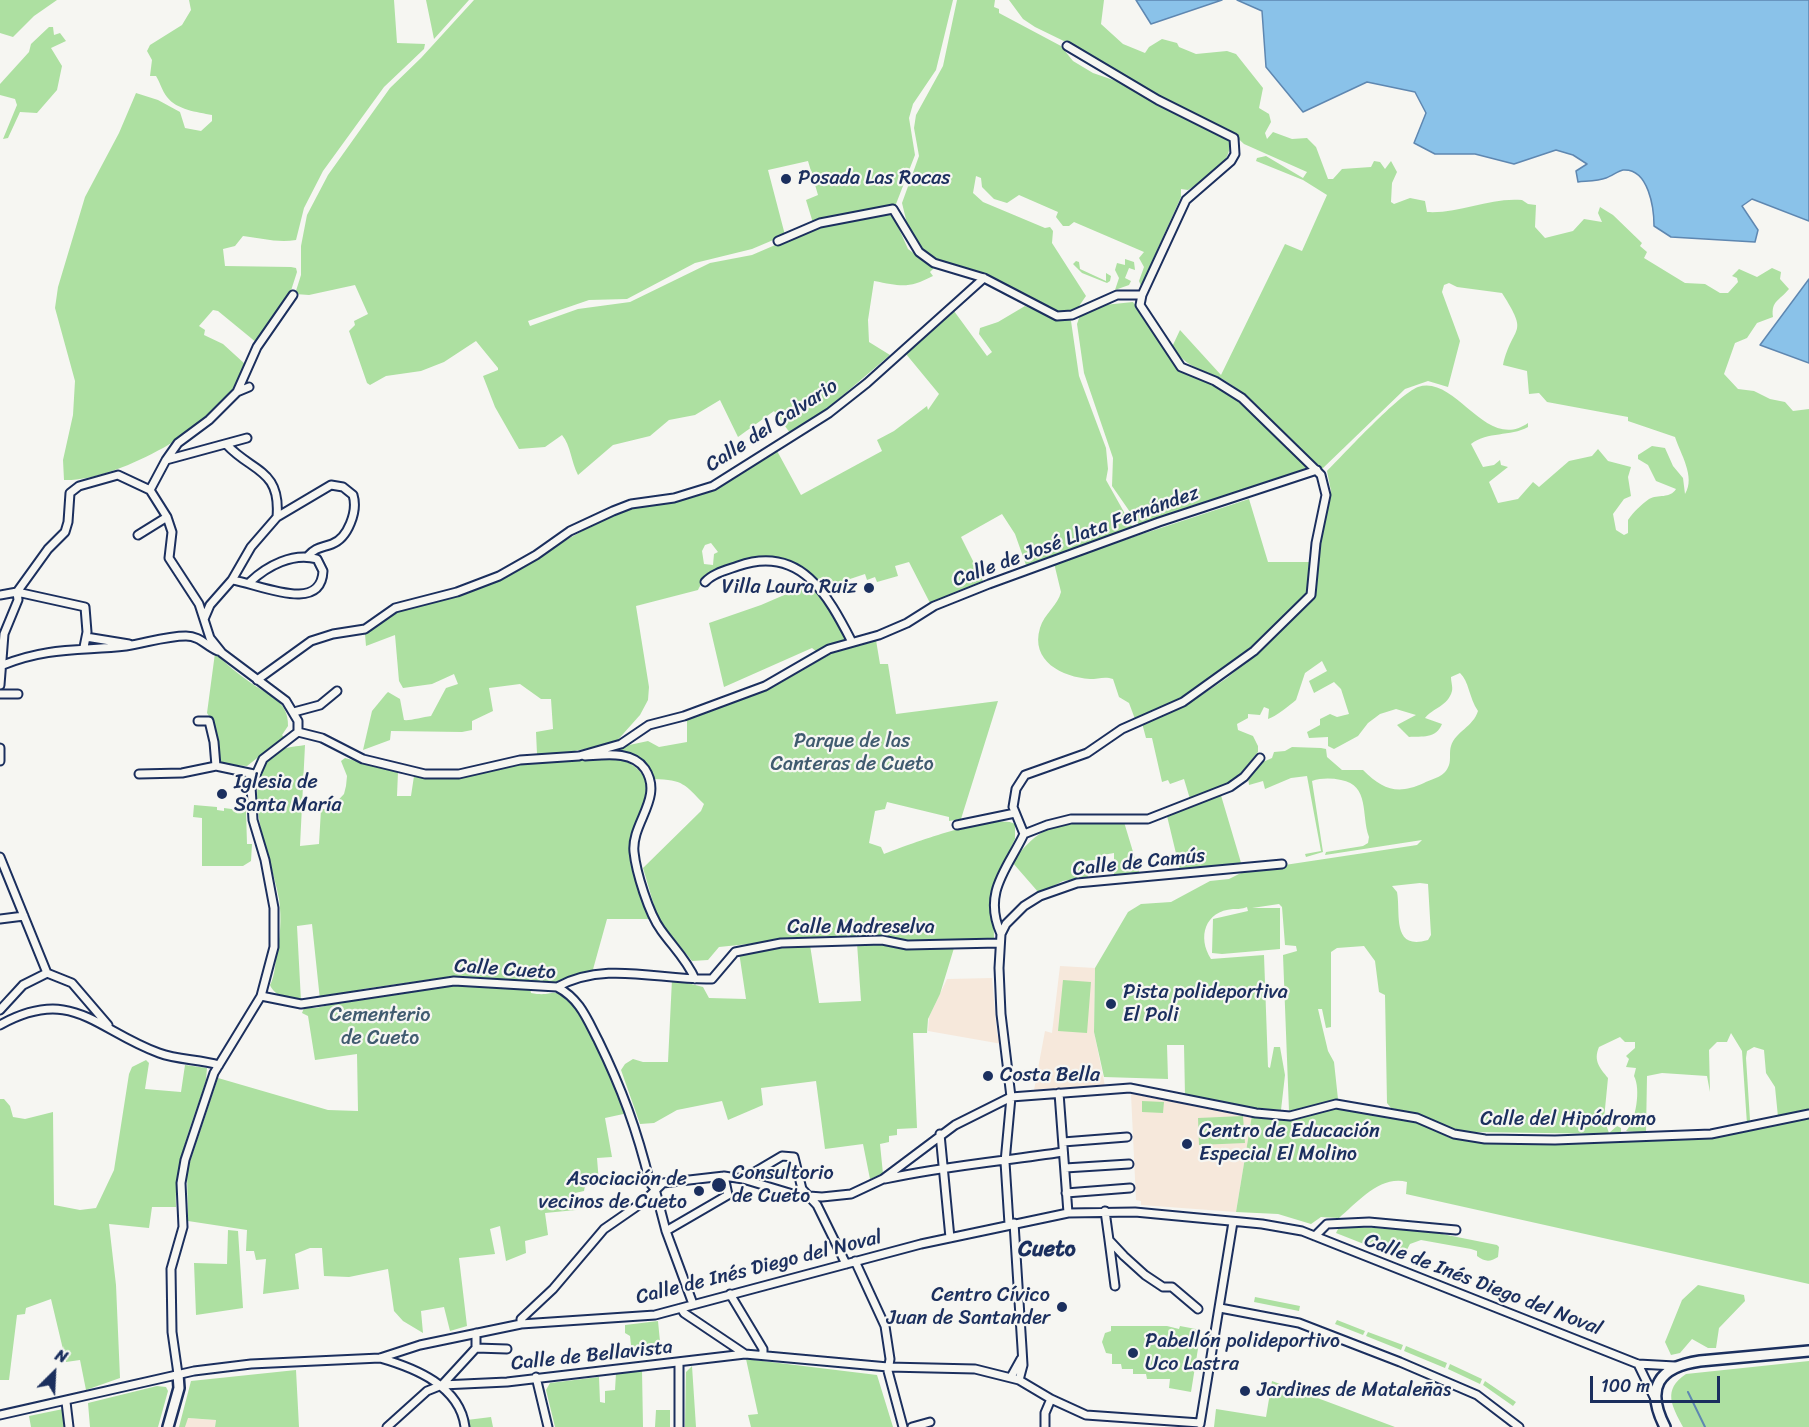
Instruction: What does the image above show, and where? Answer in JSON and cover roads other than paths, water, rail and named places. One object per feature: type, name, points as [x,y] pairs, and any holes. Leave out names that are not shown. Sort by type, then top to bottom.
[{"type":"street","points":[[1024,834],[1015,813],[1016,789],[1025,775],[1087,753],[1122,729],[1183,702],[1248,655],[1308,600],[1312,589],[1316,543],[1326,495],[1322,475],[1281,433],[1242,398],[1215,381],[1181,367],[1140,305],[1142,295],[1186,200],[1231,161],[1235,154],[1234,138],[1158,100],[1067,46]]},
{"type":"street","points":[[778,241],[820,223],[893,209],[919,252],[934,263],[984,278],[1057,316],[1072,315],[1117,295],[1142,295]]},
{"type":"street","name":"Calle del Calvario","points":[[257,680],[311,641],[333,634],[365,630],[395,608],[457,592],[499,576],[536,555],[570,531],[613,511],[631,504],[674,498],[713,486],[829,413],[876,375],[984,278]]},
{"type":"street","points":[[150,490],[178,443],[209,420],[237,392],[258,347],[293,295]]},
{"type":"street","points":[[237,392],[249,387]]},
{"type":"street","points":[[166,460],[247,438]]},
{"type":"street","points":[[227,445],[267,476],[277,496],[277,517]]},
{"type":"street","name":"Calle de José Llata Fernández","points":[[298,732],[322,738],[363,759],[425,774],[459,774],[520,760],[579,756],[621,744],[649,725],[684,716],[765,686],[822,653],[907,623],[920,613],[988,584],[1159,522],[1317,470]]},
{"type":"street","points":[[0,685],[4,634],[18,600],[17,592],[48,549],[65,532],[73,489],[118,475],[150,490],[167,517],[172,532],[169,558],[191,589],[207,632],[221,652]]},
{"type":"street","points":[[204,619],[210,605],[232,580],[251,547],[277,517],[331,485],[343,486],[353,495],[354,509],[345,534],[333,544],[318,546],[308,556],[271,565],[250,582]]},
{"type":"street","points":[[138,535],[167,517]]},
{"type":"street","points":[[232,580],[250,582],[288,593],[314,591],[323,578],[323,571],[317,559],[308,556]]},
{"type":"street","points":[[705,582],[714,575],[752,561],[774,562],[793,568],[817,583],[830,601],[852,642]]},
{"type":"street","points":[[0,595],[17,592],[85,607],[84,647]]},
{"type":"street","points":[[3,665],[28,655],[84,647],[134,645],[186,636],[199,638],[276,693],[294,712],[298,732],[291,740],[270,752],[254,774],[251,786],[253,820],[269,878],[275,928],[271,966],[261,996],[219,1065],[188,1149],[181,1183],[183,1227],[172,1262],[171,1285],[172,1332],[179,1388],[168,1427]]},
{"type":"street","points":[[86,637],[134,645]]},
{"type":"street","points":[[294,712],[320,705],[337,691]]},
{"type":"street","points":[[0,694],[18,694]]},
{"type":"street","points":[[198,721],[209,721],[216,766]]},
{"type":"street","points":[[0,748],[0,761]]},
{"type":"street","points":[[579,756],[624,756],[644,768],[651,794],[634,842],[638,869],[655,921],[689,965],[695,979]]},
{"type":"street","points":[[1001,934],[996,914],[997,884],[1024,834],[1071,819],[1148,819],[1230,786],[1244,777],[1260,758]]},
{"type":"street","points":[[140,774],[182,773],[216,766],[254,774]]},
{"type":"street","points":[[957,825],[1015,813]]},
{"type":"street","points":[[0,857],[47,973],[72,983],[110,1027]]},
{"type":"street","name":"Calle de Camús","points":[[1012,1223],[1005,1162],[1011,1096],[1000,1000],[999,944],[1001,934],[1012,917],[1040,896],[1077,884],[1281,864]]},
{"type":"street","points":[[0,919],[24,916]]},
{"type":"street","name":"Calle Madreselva","points":[[557,987],[572,980],[619,973],[712,979],[717,976],[735,952],[781,943],[882,940],[907,945],[999,944]]},
{"type":"street","points":[[0,1010],[17,990],[47,973]]},
{"type":"street","name":"Calle Cueto","points":[[261,996],[301,1005],[454,981],[557,987],[571,995],[584,1010],[613,1068],[634,1120],[650,1183],[655,1189]]},
{"type":"street","points":[[0,1025],[17,1016],[60,1008],[110,1027],[161,1054],[219,1065]]},
{"type":"street","name":"Calle del Hipódromo","points":[[1011,1096],[1130,1088],[1247,1111],[1290,1116],[1336,1104],[1417,1118],[1454,1134],[1485,1139],[1555,1140],[1711,1134],[1809,1114]]},
{"type":"street","points":[[1059,1093],[1068,1214]]},
{"type":"street","points":[[883,1179],[940,1134],[1011,1096]]},
{"type":"street","points":[[940,1134],[950,1238]]},
{"type":"street","points":[[1063,1142],[1127,1137]]},
{"type":"street","points":[[521,1324],[521,1319],[553,1289],[604,1229],[643,1202],[663,1183],[724,1176],[743,1179],[789,1194],[811,1197],[851,1194],[883,1179],[944,1166],[1005,1162],[1064,1152]]},
{"type":"street","points":[[743,1179],[782,1156],[790,1155],[796,1160],[802,1189],[811,1197],[846,1264]]},
{"type":"street","points":[[1065,1168],[1129,1164]]},
{"type":"street","points":[[666,1231],[728,1195],[724,1176]]},
{"type":"street","points":[[1066,1193],[1130,1188]]},
{"type":"street","points":[[655,1189],[666,1231],[693,1304]]},
{"type":"street","points":[[1105,1212],[1115,1286]]},
{"type":"street","name":"Calle de Inés Diego del Noval","points":[[0,1415],[66,1402],[178,1374],[251,1364],[380,1358],[403,1349],[521,1324],[644,1317],[855,1261],[1012,1223],[1068,1214],[1105,1212],[1288,1228],[1315,1236],[1638,1364],[1675,1366]]},
{"type":"street","points":[[1200,1425],[1233,1222]]},
{"type":"street","name":"Calle de Inés Diego del Noval","points":[[1315,1236],[1328,1224],[1369,1222],[1456,1230]]},
{"type":"street","points":[[1012,1223],[1022,1357],[1019,1380]]},
{"type":"street","points":[[1109,1240],[1145,1275],[1163,1287],[1172,1287],[1198,1310]]},
{"type":"street","points":[[855,1261],[882,1317],[889,1348],[888,1367],[903,1427]]},
{"type":"street","points":[[730,1294],[763,1349],[764,1355]]},
{"type":"street","name":"Calle de Bellavista","points":[[681,1308],[684,1313],[746,1354]]},
{"type":"street","points":[[1220,1308],[1299,1323],[1400,1362],[1477,1395],[1519,1427]]},
{"type":"street","points":[[442,1385],[476,1348],[476,1333]]},
{"type":"street","points":[[476,1348],[507,1349]]},
{"type":"street","points":[[1644,1373],[1654,1379],[1661,1378],[1675,1366],[1710,1360],[1809,1351]]},
{"type":"street","name":"Calle de Bellavista","points":[[387,1427],[427,1390],[442,1385],[679,1363],[746,1354],[888,1367],[975,1369],[1019,1380],[1051,1399],[1086,1415],[1200,1425]]},
{"type":"street","points":[[1011,1377],[1022,1357]]},
{"type":"street","points":[[380,1358],[418,1372],[442,1385],[462,1412],[465,1427]]},
{"type":"street","points":[[679,1363],[679,1427]]},
{"type":"street","points":[[1638,1364],[1644,1373],[1665,1427]]},
{"type":"street","points":[[1647,1365],[1661,1378]]},
{"type":"street","points":[[536,1377],[548,1427]]},
{"type":"street","points":[[1655,1400],[1661,1378]]},
{"type":"street","points":[[1045,1427],[1045,1413],[1051,1399]]},
{"type":"street","points":[[66,1402],[69,1427]]},
{"type":"street","points":[[912,1427],[930,1422]]},
{"type":"water","points":[[1136,0],[1222,0],[1151,24]]},
{"type":"water","points":[[1237,0],[1809,0],[1809,221],[1752,199],[1742,206],[1758,230],[1755,242],[1671,237],[1654,226],[1648,191],[1644,182],[1632,171],[1623,170],[1603,179],[1578,182],[1576,171],[1587,164],[1573,155],[1556,150],[1514,164],[1475,154],[1435,154],[1414,143],[1426,113],[1415,92],[1367,82],[1303,112],[1266,67],[1262,11]]},
{"type":"water","points":[[1809,279],[1809,363],[1760,345]]},
{"type":"waterway","points":[[1688,1392],[1705,1427]]},
{"type":"place","name":"Posada Las Rocas","points":[[786,179]]},
{"type":"place","name":"Villa Laura Ruiz","points":[[869,588]]},
{"type":"place","name":"Iglesia de Santa María","points":[[222,794]]},
{"type":"place","name":"Pista polideportiva El Poli","points":[[1111,1004]]},
{"type":"place","name":"Costa Bella","points":[[988,1076]]},
{"type":"place","name":"Centro de Educación Especial El Molino","points":[[1187,1144]]},
{"type":"place","name":"Consultorio de Cueto","points":[[719,1185]]},
{"type":"place","name":"Asociación de vecinos de Cueto","points":[[699,1191]]},
{"type":"place","name":"Centro Cívico Juan de Santander","points":[[1062,1307]]},
{"type":"place","name":"Pabellón polideportivo Uco Lastra","points":[[1133,1353]]},
{"type":"place","name":"Jardines de Mataleñas","points":[[1245,1391]]},
{"type":"district","name":"Cueto","points":[[1047,1250]]},
{"type":"park label","name":"Parque de las Canteras de Cueto","points":[[852,754]]},
{"type":"park label","name":"Cementerio de Cueto","points":[[380,1028]]}]
